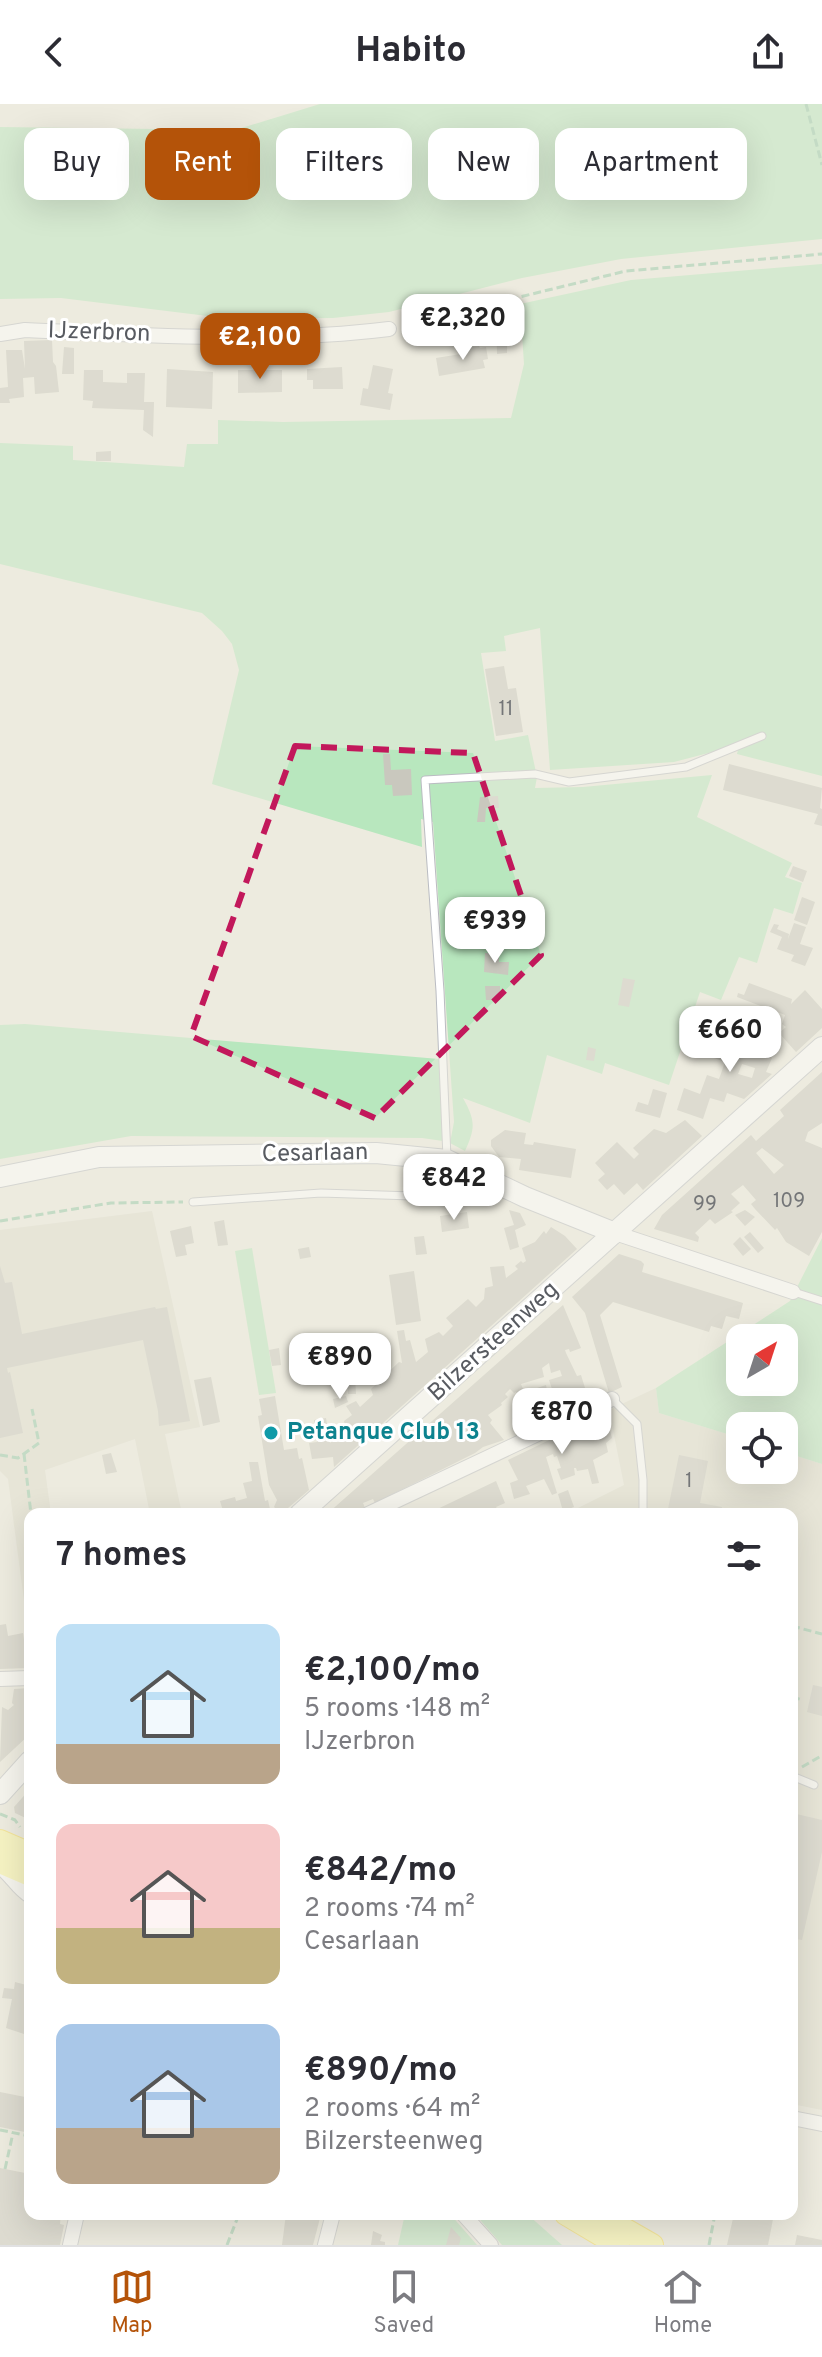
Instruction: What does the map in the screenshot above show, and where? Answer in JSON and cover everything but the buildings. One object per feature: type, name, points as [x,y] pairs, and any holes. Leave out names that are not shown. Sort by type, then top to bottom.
[{"type":"main road","name":"Bilzersteenweg","points":[[307,1508],[822,1047]]},
{"type":"main road","name":"Cesarlaan","points":[[0,1177],[99,1157],[376,1153],[447,1160],[525,1197],[615,1233]]},
{"type":"main road","points":[[0,1794],[24,1768]]},
{"type":"main road","points":[[0,1841],[24,1851]]},
{"type":"main road","points":[[0,1864],[24,1873]]},
{"type":"main road","points":[[576,2220],[618,2245]]},
{"type":"main road","points":[[608,2220],[652,2245]]},
{"type":"street","name":"IJzerbron","points":[[0,334],[25,330],[185,337],[329,337],[389,329]]},
{"type":"street","points":[[615,1233],[793,1292]]},
{"type":"street","points":[[381,1508],[612,1399]]},
{"type":"street","points":[[0,1679],[24,1678]]},
{"type":"street","points":[[0,1864],[24,1892]]},
{"type":"street","points":[[798,2119],[822,2124]]},
{"type":"street","points":[[70,2245],[76,2220]]},
{"type":"street","points":[[325,2245],[331,2220]]},
{"type":"street","points":[[468,2220],[491,2245]]},
{"type":"lane","points":[[447,1160],[440,991],[425,780],[535,774],[569,782],[686,767],[762,736]]},
{"type":"lane","points":[[193,1202],[321,1193],[443,1197],[496,1182]]},
{"type":"lane","points":[[793,1292],[822,1301]]},
{"type":"lane","points":[[612,1399],[637,1424],[643,1508]]},
{"type":"lane","points":[[798,1778],[814,1785]]},
{"type":"path","points":[[806,104],[822,165]]},
{"type":"path","points":[[389,329],[626,271],[822,254]]},
{"type":"path","points":[[0,1221],[111,1203],[193,1202]]},
{"type":"path","points":[[0,1455],[18,1458],[39,1443],[32,1409]]},
{"type":"path","points":[[24,1454],[30,1508]]},
{"type":"path","points":[[798,1628],[822,1634]]},
{"type":"path","points":[[798,1699],[803,1700]]},
{"type":"path","points":[[798,1771],[821,1756]]},
{"type":"path","points":[[0,1814],[15,1820],[20,1827]]},
{"type":"path","points":[[0,2130],[24,2135]]},
{"type":"path","points":[[5,2169],[13,2133]]},
{"type":"path","points":[[227,2245],[236,2220]]},
{"type":"path","points":[[709,2245],[714,2220]]},
{"type":"highlighted area","points":[[295,746],[473,753],[541,955],[375,1118],[191,1036]]},
{"type":"shaded area","points":[[152,1211],[200,1427],[165,1434],[181,1508],[149,1508],[135,1439],[45,1470],[50,1508],[24,1508],[24,1600],[8,1479],[0,1471],[0,1230]]},
{"type":"shaded area","points":[[656,1388],[659,1413],[726,1434],[726,1484],[798,1484],[798,1456],[822,1464],[822,2110],[798,2105],[798,1508],[578,1508],[624,1485],[609,1410]]},
{"type":"green space","points":[[320,104],[822,104],[822,239],[621,259],[522,278],[389,312],[333,318],[232,319],[61,298],[0,299],[0,127],[78,128],[24,128],[24,200],[129,200],[129,129],[145,129],[145,200],[260,200],[260,128],[242,128]]},
{"type":"green space","points":[[822,264],[822,776],[737,754],[739,745],[674,762],[550,770],[540,628],[504,636],[506,651],[481,653],[495,741],[528,735],[537,777],[535,788],[583,787],[712,775],[697,817],[792,863],[785,877],[802,883],[793,914],[774,908],[757,963],[739,957],[721,1000],[700,992],[669,1085],[605,1063],[602,1074],[547,1055],[530,1123],[463,1098],[473,1124],[465,1151],[450,1143],[454,1122],[433,822],[421,819],[422,847],[212,784],[239,670],[232,644],[202,613],[0,564],[0,443],[73,446],[73,460],[184,467],[187,444],[218,444],[218,420],[283,422],[511,418],[524,364],[520,304],[631,280]]},
{"type":"green space","points":[[25,1024],[439,1059],[443,1141],[422,1138],[131,1136],[0,1159],[0,1025]]},
{"type":"green space","points":[[822,1238],[822,1464],[798,1456],[798,1412],[726,1412],[726,1434],[659,1413],[656,1388],[726,1343],[726,1396],[798,1396],[798,1324],[755,1324],[790,1301]]},
{"type":"green space","points":[[252,1248],[276,1393],[259,1395],[235,1251]]},
{"type":"green space","points":[[404,2220],[455,2220],[477,2245],[398,2245]]},
{"type":"green space","points":[[480,2220],[534,2220],[562,2245],[502,2245]]},
{"type":"place","name":"Petanque Club 13","points":[[271,1433]]}]
